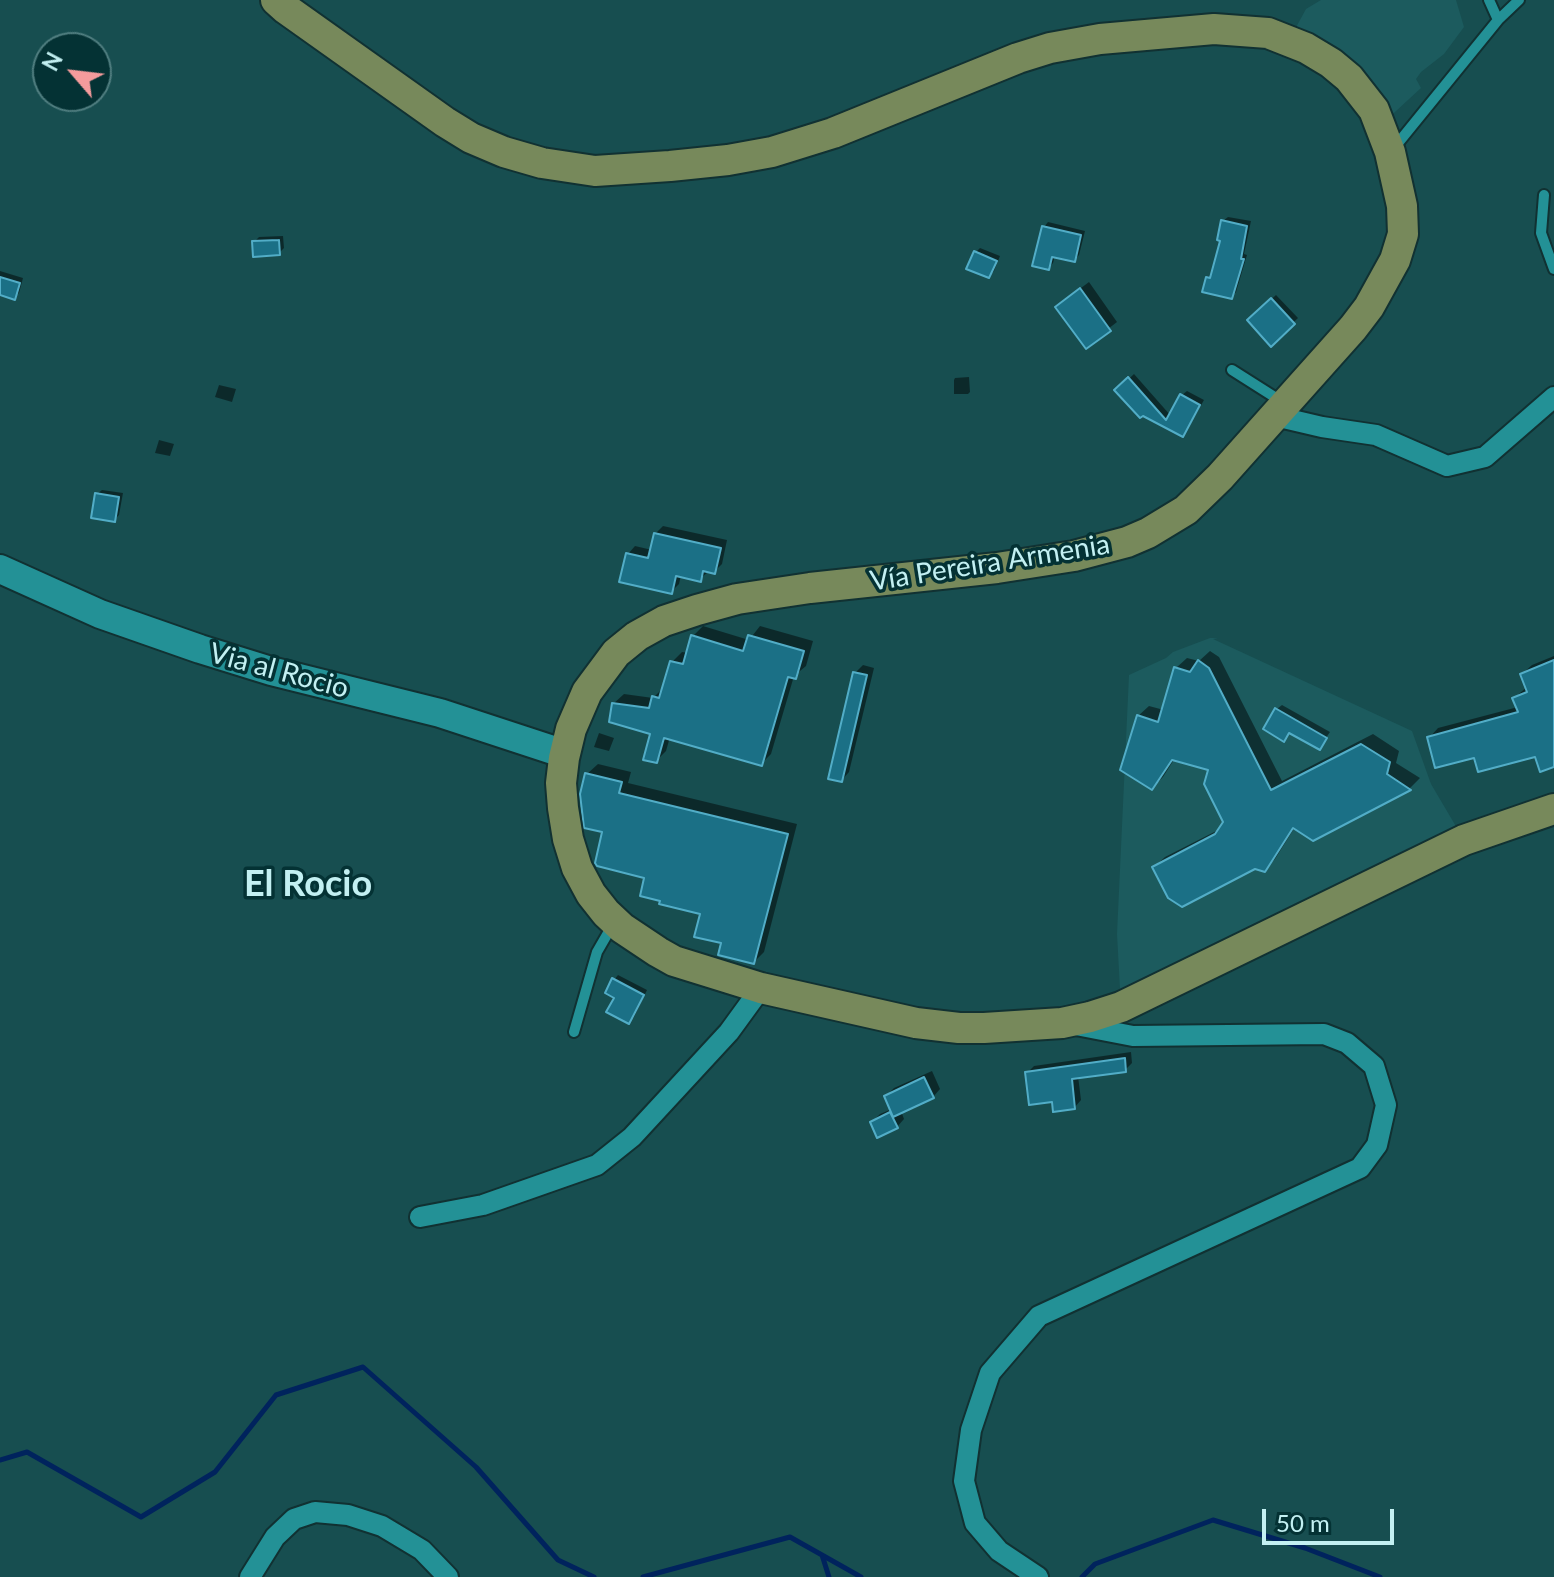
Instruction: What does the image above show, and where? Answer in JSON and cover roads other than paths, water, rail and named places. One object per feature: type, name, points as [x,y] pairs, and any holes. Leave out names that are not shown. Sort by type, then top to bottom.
[{"type":"main road","name":"Vía Pereira Armenia","points":[[276,0],[471,138],[542,163],[595,171],[728,160],[772,152],[833,133],[1050,48],[1100,39],[1214,29],[1268,33],[1306,48],[1349,78],[1374,110],[1390,152],[1402,206],[1403,234],[1395,260],[1369,307],[1353,328],[1186,510],[1127,542],[1074,556],[737,599],[664,621],[637,636],[616,653],[579,707],[565,754],[561,783],[563,808],[577,868],[591,894],[615,921],[639,940],[674,961],[761,988],[927,1025],[998,1028],[1062,1023],[1121,1007],[1464,840],[1554,809]]},
{"type":"main road","name":"Via al Rocio","points":[[0,569],[100,614],[200,649],[271,671],[440,713],[565,754]]},
{"type":"street","points":[[1280,410],[1322,427],[1376,435],[1447,466],[1485,457],[1554,397]]},
{"type":"street","points":[[420,1217],[483,1205],[597,1165],[632,1137],[729,1032],[761,988]]},
{"type":"street","points":[[1038,1577],[999,1551],[975,1523],[964,1481],[971,1430],[990,1373],[1039,1316],[1360,1168],[1377,1145],[1386,1105],[1374,1066],[1347,1043],[1324,1034],[1133,1036],[1062,1023]]},
{"type":"street","points":[[250,1577],[275,1537],[294,1519],[315,1512],[348,1515],[382,1526],[422,1550],[448,1577]]},
{"type":"lane","points":[[1489,0],[1498,20]]},
{"type":"lane","points":[[1390,152],[1498,20],[1519,0]]},
{"type":"lane","points":[[1544,195],[1541,233],[1554,269]]},
{"type":"lane","points":[[1232,370],[1280,410]]},
{"type":"lane","points":[[574,1032],[597,952],[615,921]]},
{"type":"waterway","points":[[0,1460],[27,1452],[141,1517],[215,1472],[276,1395],[363,1367],[476,1467],[558,1560],[594,1577]]},
{"type":"waterway","points":[[1082,1577],[1095,1564],[1213,1520],[1305,1548],[1380,1577]]},
{"type":"waterway","points":[[643,1577],[790,1537],[861,1577]]},
{"type":"waterway","points":[[822,1555],[829,1577]]},
{"type":"district","name":"El Rocio","points":[[308,884]]}]
